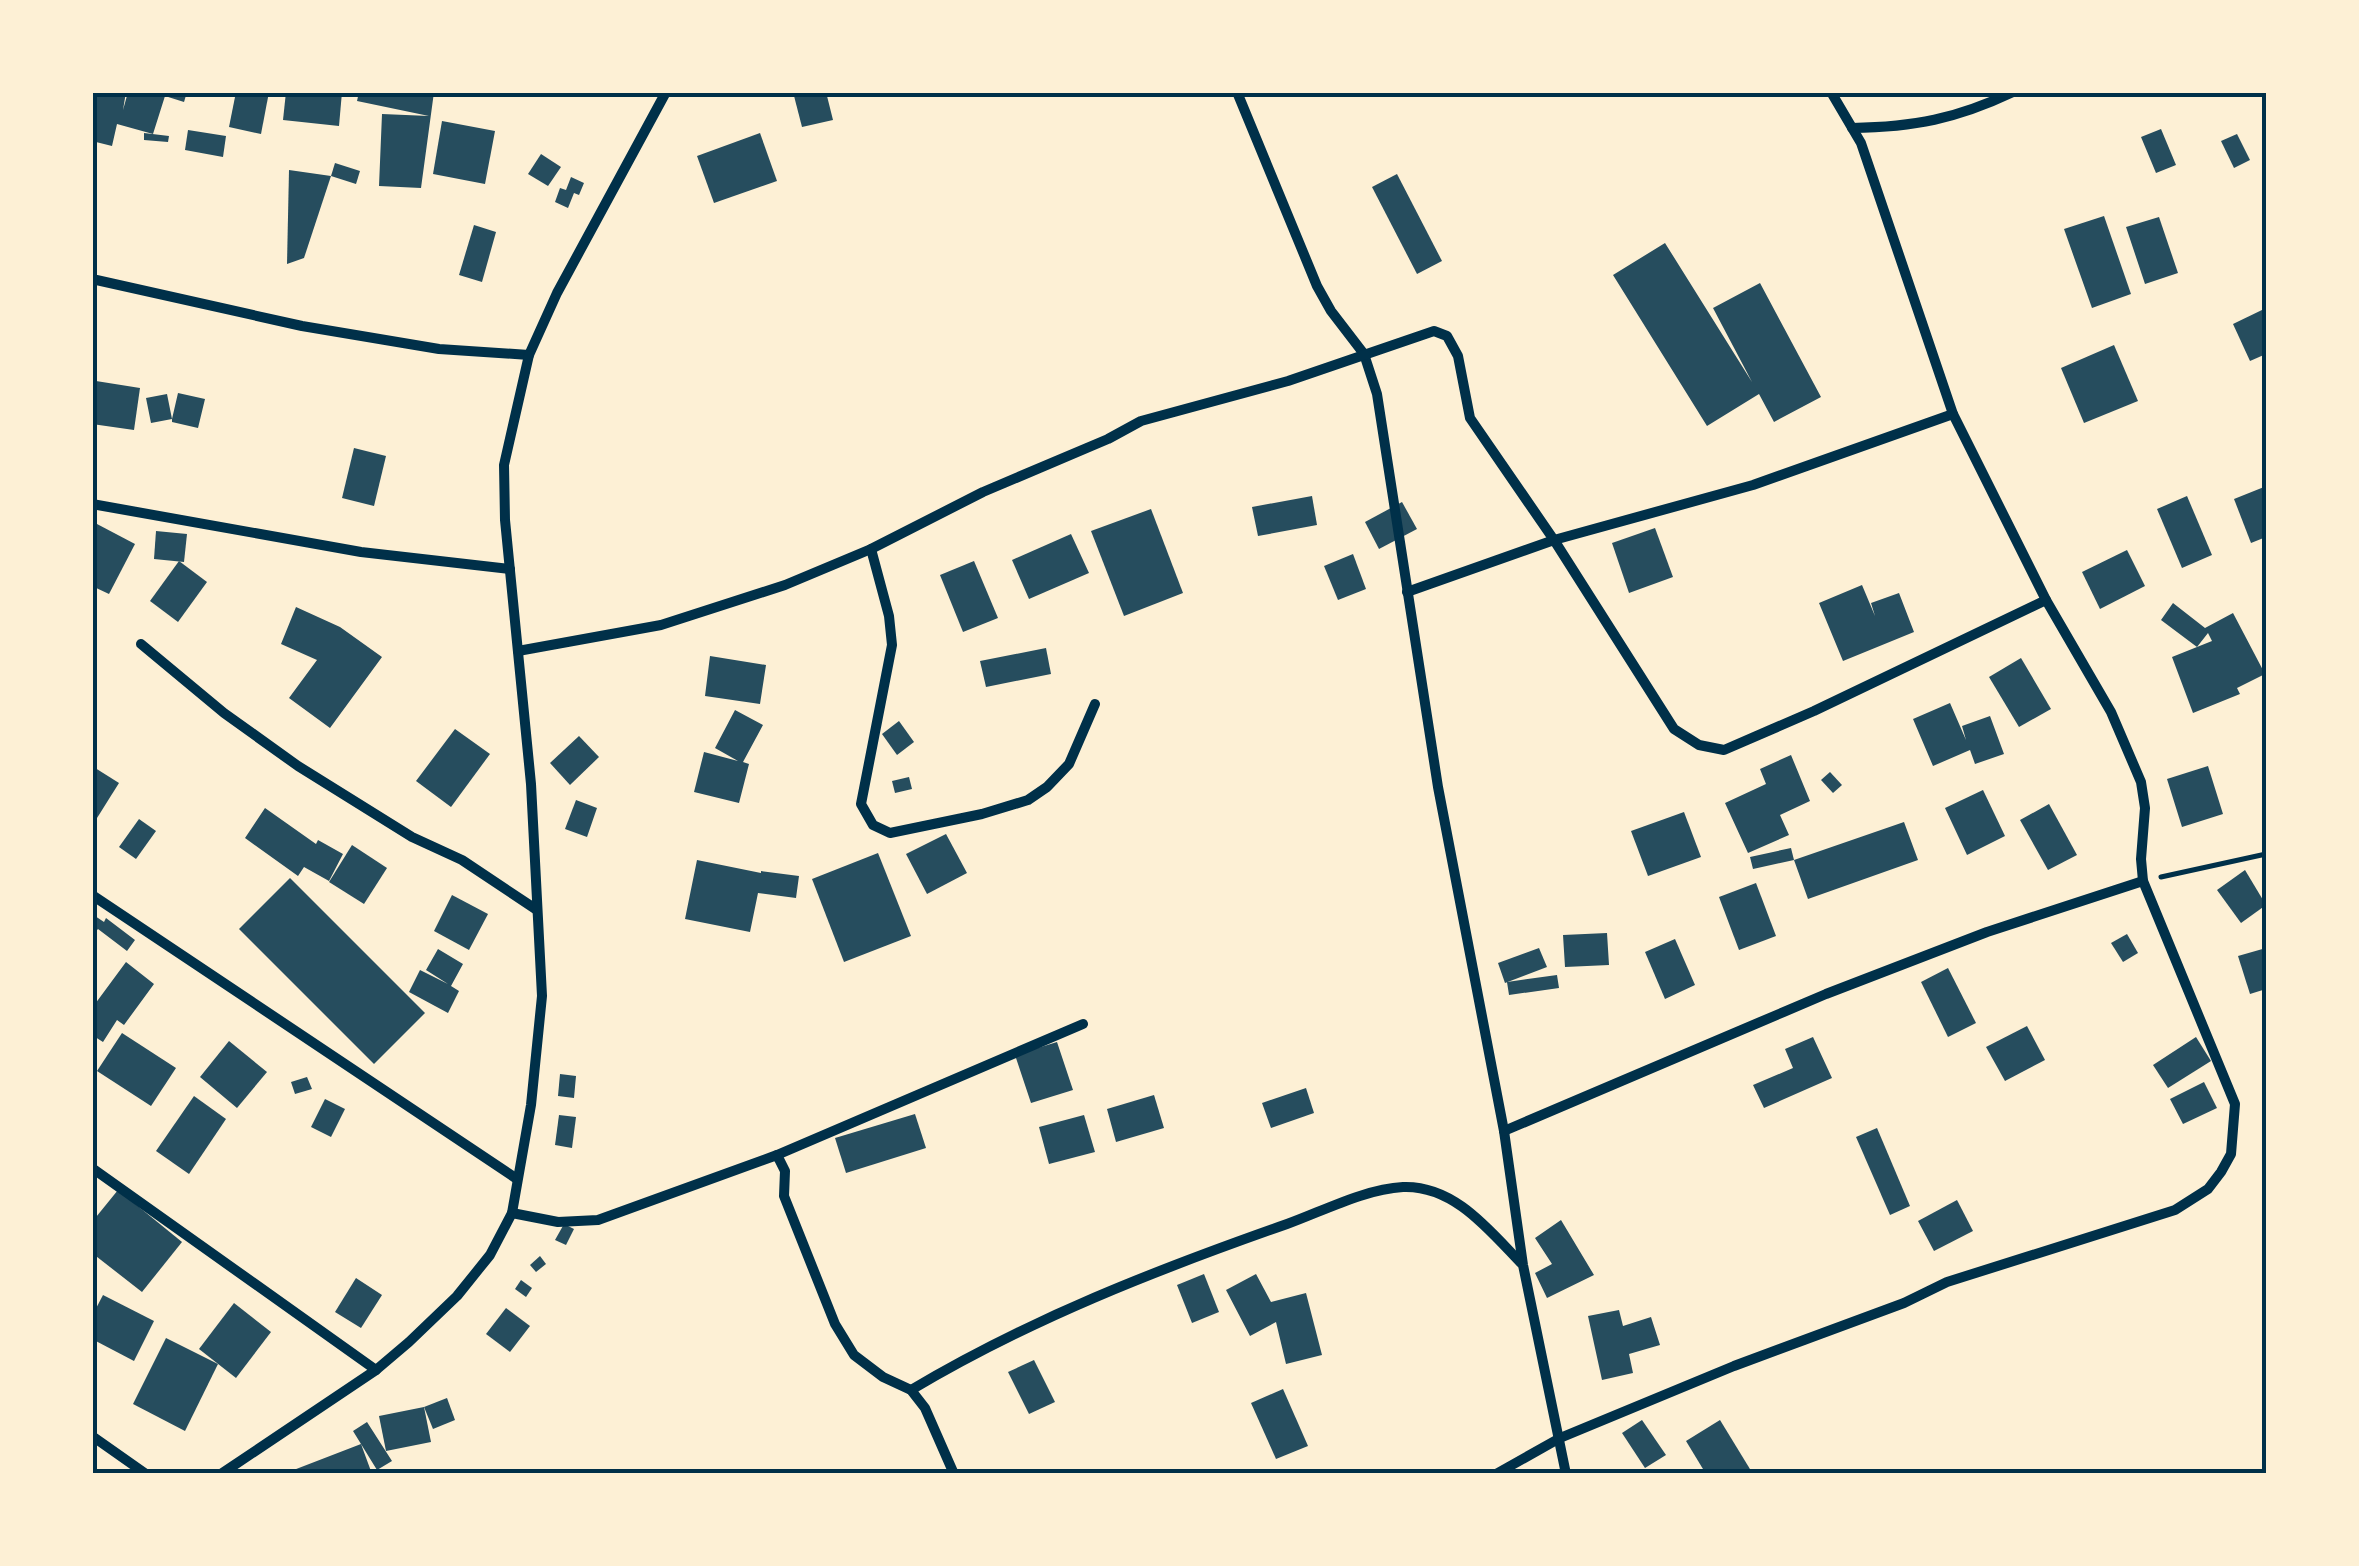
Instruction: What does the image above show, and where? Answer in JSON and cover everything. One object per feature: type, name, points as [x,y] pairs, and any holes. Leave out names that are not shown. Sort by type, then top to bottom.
[{"type":"street","points":[[221,1474],[376,1370],[457,1296],[490,1255],[512,1213],[531,1105],[542,996],[531,784],[504,465],[528,354],[556,293],[666,92]]},
{"type":"street","points":[[1238,92],[1318,286],[1331,311],[1364,354],[1377,394],[1438,788],[1504,1131],[1523,1264],[1566,1474]]},
{"type":"street","points":[[1496,1474],[1560,1438],[1734,1366],[1904,1303],[1946,1282],[2174,1210],[2208,1189],[2231,1154],[2236,1104],[2143,881],[2145,808],[2141,782],[2110,712],[2046,600],[1953,414],[1864,154],[1832,92]]},
{"type":"street","points":[[1852,128],[1934,122],[1972,112],[2013,92]]},
{"type":"street","points":[[92,280],[302,326],[439,349],[528,354]]},
{"type":"street","points":[[518,651],[661,625],[785,585],[872,549],[983,492],[1141,422],[1288,381],[1434,331],[1446,336],[1458,356],[1470,418],[1554,540],[1674,729],[1698,745],[1724,750],[2046,600]]},
{"type":"street","points":[[1406,592],[1554,540],[1752,485],[1953,414]]},
{"type":"street","points":[[92,504],[361,552],[510,569]]},
{"type":"street","points":[[872,549],[892,645],[861,804],[872,825],[890,834],[1028,800],[1069,764],[1096,704]]},
{"type":"street","points":[[141,644],[224,713],[298,766],[412,837],[462,860],[537,910]]},
{"type":"street","points":[[1504,1131],[1826,994],[1986,932],[2143,881]]},
{"type":"street","points":[[92,895],[517,1180]]},
{"type":"street","points":[[512,1213],[558,1222],[598,1220],[777,1155],[1082,1024]]},
{"type":"street","points":[[777,1155],[786,1171],[784,1196],[835,1324],[854,1355],[883,1377],[911,1390],[925,1408],[954,1474]]},
{"type":"street","points":[[92,1168],[376,1370]]},
{"type":"street","points":[[911,1390],[970,1355],[1061,1310],[1173,1264],[1366,1196],[1404,1187],[1440,1193],[1475,1216],[1523,1264]]},
{"type":"street","points":[[92,1436],[146,1474]]},
{"type":"path","points":[[2143,881],[2266,854]]},
{"type":"building","points":[[92,92],[126,92],[123,110],[128,92],[165,96],[153,134],[117,124],[112,146],[92,141]]},
{"type":"building","points":[[166,92],[187,92],[184,102],[165,96]]},
{"type":"building","points":[[236,92],[269,92],[261,134],[229,127]]},
{"type":"building","points":[[286,92],[342,92],[339,126],[283,120]]},
{"type":"building","points":[[359,92],[434,92],[421,188],[379,186],[382,114],[429,116],[357,101]]},
{"type":"building","points":[[793,92],[826,92],[833,120],[802,127]]},
{"type":"building","points":[[442,121],[495,131],[485,184],[433,174]]},
{"type":"building","points":[[2161,129],[2176,165],[2156,173],[2141,137]]},
{"type":"building","points":[[188,130],[226,136],[223,157],[185,150]]},
{"type":"building","points":[[144,133],[169,136],[168,142],[144,140]]},
{"type":"building","points":[[760,133],[777,181],[714,203],[697,156]]},
{"type":"building","points":[[2237,134],[2250,160],[2234,168],[2221,141]]},
{"type":"building","points":[[541,154],[561,167],[548,186],[528,174]]},
{"type":"building","points":[[335,163],[360,171],[356,184],[331,176]]},
{"type":"building","points":[[289,170],[331,176],[304,258],[287,264]]},
{"type":"building","points":[[1397,174],[1442,261],[1417,274],[1372,187]]},
{"type":"building","points":[[571,177],[584,183],[579,195],[574,193],[568,208],[555,202],[560,188],[566,190]]},
{"type":"building","points":[[2104,216],[2131,294],[2092,308],[2064,229]]},
{"type":"building","points":[[2159,217],[2178,273],[2145,284],[2126,227]]},
{"type":"building","points":[[474,225],[496,232],[482,282],[459,275]]},
{"type":"building","points":[[1665,243],[1752,382],[1713,308],[1760,283],[1821,397],[1774,422],[1759,394],[1707,426],[1613,275]]},
{"type":"building","points":[[2264,309],[2266,354],[2250,361],[2233,324]]},
{"type":"building","points":[[2114,345],[2138,401],[2084,423],[2061,368]]},
{"type":"building","points":[[96,381],[140,388],[134,430],[92,424]]},
{"type":"building","points":[[178,393],[205,399],[198,428],[172,422]]},
{"type":"building","points":[[167,394],[172,419],[151,423],[146,398]]},
{"type":"building","points":[[354,448],[386,456],[374,506],[342,498]]},
{"type":"building","points":[[2264,487],[2266,537],[2251,543],[2234,499]]},
{"type":"building","points":[[1312,496],[1317,525],[1258,536],[1252,507]]},
{"type":"building","points":[[2187,496],[2212,555],[2182,568],[2157,509]]},
{"type":"building","points":[[1402,502],[1417,529],[1379,549],[1365,522]]},
{"type":"building","points":[[1151,509],[1183,593],[1124,616],[1091,531]]},
{"type":"building","points":[[97,524],[135,544],[109,594],[92,586],[92,533]]},
{"type":"building","points":[[1655,528],[1673,577],[1629,593],[1612,543]]},
{"type":"building","points":[[156,531],[187,534],[184,562],[154,559]]},
{"type":"building","points":[[1071,534],[1089,573],[1029,599],[1012,560]]},
{"type":"building","points":[[2127,550],[2145,586],[2100,609],[2082,572]]},
{"type":"building","points":[[1353,554],[1366,589],[1338,600],[1324,566]]},
{"type":"building","points":[[179,561],[207,582],[178,622],[150,601]]},
{"type":"building","points":[[974,561],[998,618],[963,632],[940,575]]},
{"type":"building","points":[[1862,585],[1875,616],[1871,603],[1899,593],[1914,632],[1843,661],[1819,603]]},
{"type":"building","points":[[2173,603],[2205,628],[2233,613],[2265,674],[2237,688],[2240,694],[2193,713],[2172,657],[2197,647],[2161,620]],"holes":[[[2208,633],[2212,641],[2197,647]]]},
{"type":"building","points":[[296,607],[340,627],[382,657],[330,728],[289,698],[317,660],[281,644]]},
{"type":"building","points":[[1046,648],[1051,674],[986,687],[980,661]]},
{"type":"building","points":[[710,656],[766,665],[760,704],[705,696]]},
{"type":"building","points":[[2021,658],[2051,709],[2019,727],[1989,677]]},
{"type":"building","points":[[1950,703],[1966,740],[1962,726],[1990,716],[2004,754],[1975,764],[1970,750],[1933,766],[1913,719]]},
{"type":"building","points":[[735,710],[763,725],[743,762],[749,764],[739,803],[694,792],[704,752],[738,761],[715,748]]},
{"type":"building","points":[[899,721],[914,742],[897,755],[882,734]]},
{"type":"building","points":[[455,729],[490,754],[451,807],[416,781]]},
{"type":"building","points":[[579,736],[599,757],[570,785],[550,763]]},
{"type":"building","points":[[1791,755],[1810,801],[1780,815],[1789,835],[1748,853],[1725,803],[1766,784],[1760,769]]},
{"type":"building","points":[[92,766],[119,783],[92,826]]},
{"type":"building","points":[[2208,766],[2223,814],[2182,827],[2167,779]]},
{"type":"building","points":[[1830,772],[1842,785],[1833,793],[1821,780]]},
{"type":"building","points":[[909,777],[912,789],[895,793],[892,781]]},
{"type":"building","points":[[1983,790],[2005,836],[1967,855],[1945,808]]},
{"type":"building","points":[[576,800],[597,808],[587,837],[565,829]]},
{"type":"building","points":[[2049,804],[2077,855],[2048,870],[2020,820]]},
{"type":"building","points":[[265,808],[316,844],[318,840],[343,854],[329,881],[304,867],[298,876],[245,838]]},
{"type":"building","points":[[1684,812],[1701,857],[1648,876],[1631,831]]},
{"type":"building","points":[[139,819],[156,831],[136,859],[119,847]]},
{"type":"building","points":[[1904,822],[1918,860],[1808,899],[1794,860]]},
{"type":"building","points":[[946,834],[967,873],[927,894],[906,854]]},
{"type":"building","points":[[352,845],[387,868],[364,904],[329,882]]},
{"type":"building","points":[[1791,848],[1794,860],[1753,869],[1750,857]]},
{"type":"building","points":[[878,853],[911,936],[844,962],[812,879]]},
{"type":"building","points":[[697,860],[799,876],[796,898],[758,893],[750,932],[685,919]]},
{"type":"building","points":[[2245,870],[2266,905],[2241,923],[2217,890]]},
{"type":"building","points":[[290,878],[425,1013],[374,1064],[239,929]]},
{"type":"building","points":[[1756,883],[1776,936],[1739,950],[1719,897]]},
{"type":"building","points":[[452,895],[488,914],[469,950],[434,931]]},
{"type":"building","points":[[92,914],[104,922],[106,918],[135,940],[127,951],[98,929],[92,936]]},
{"type":"building","points":[[1607,933],[1609,965],[1565,967],[1563,935]]},
{"type":"building","points":[[2127,934],[2138,953],[2123,962],[2111,943]]},
{"type":"building","points":[[1675,939],[1695,985],[1665,999],[1645,952]]},
{"type":"building","points":[[1539,948],[1547,967],[1505,983],[1498,963]]},
{"type":"building","points":[[2266,948],[2266,989],[2250,994],[2238,956]]},
{"type":"building","points":[[438,949],[463,964],[451,986],[459,991],[448,1013],[409,992],[420,970],[448,984],[426,970]]},
{"type":"building","points":[[126,962],[154,984],[124,1025],[117,1020],[103,1042],[92,1035],[92,1003]]},
{"type":"building","points":[[1948,968],[1976,1023],[1948,1037],[1921,982]]},
{"type":"building","points":[[1557,975],[1559,988],[1509,995],[1507,982]]},
{"type":"building","points":[[2027,1026],[2045,1060],[2005,1081],[1986,1047]]},
{"type":"building","points":[[122,1033],[176,1068],[151,1106],[97,1071]]},
{"type":"building","points":[[1813,1037],[1832,1078],[1764,1108],[1753,1085],[1793,1068],[1785,1049]]},
{"type":"building","points":[[2196,1037],[2211,1061],[2168,1088],[2153,1065]]},
{"type":"building","points":[[229,1041],[267,1072],[237,1108],[200,1077]]},
{"type":"building","points":[[1057,1042],[1073,1090],[1031,1103],[1015,1055]]},
{"type":"building","points":[[560,1074],[576,1076],[574,1098],[558,1096]]},
{"type":"building","points":[[307,1077],[312,1089],[295,1094],[291,1082]]},
{"type":"building","points":[[2204,1082],[2217,1108],[2183,1124],[2170,1099]]},
{"type":"building","points":[[1306,1088],[1314,1113],[1271,1128],[1262,1103]]},
{"type":"building","points":[[1154,1095],[1164,1128],[1116,1142],[1107,1109]]},
{"type":"building","points":[[194,1096],[226,1119],[189,1174],[156,1151]]},
{"type":"building","points":[[325,1099],[345,1109],[331,1137],[311,1127]]},
{"type":"building","points":[[915,1114],[926,1148],[846,1173],[835,1138]]},
{"type":"building","points":[[559,1115],[576,1117],[572,1148],[555,1145]]},
{"type":"building","points":[[1084,1115],[1095,1152],[1049,1164],[1039,1127]]},
{"type":"building","points":[[1877,1128],[1910,1206],[1890,1215],[1856,1137]]},
{"type":"building","points":[[118,1190],[182,1242],[142,1292],[92,1253],[92,1222]]},
{"type":"building","points":[[1957,1200],[1973,1231],[1934,1251],[1918,1221]]},
{"type":"building","points":[[1561,1220],[1594,1275],[1547,1298],[1535,1273],[1552,1264],[1535,1238]]},
{"type":"building","points":[[564,1224],[574,1229],[566,1245],[555,1240]]},
{"type":"building","points":[[540,1256],[546,1264],[536,1272],[530,1265]]},
{"type":"building","points":[[1204,1274],[1219,1312],[1192,1323],[1177,1285]]},
{"type":"building","points":[[1256,1274],[1271,1302],[1306,1293],[1322,1355],[1286,1364],[1276,1322],[1250,1336],[1226,1290]]},
{"type":"building","points":[[356,1278],[382,1295],[361,1328],[335,1312]]},
{"type":"building","points":[[521,1280],[532,1288],[526,1297],[515,1289]]},
{"type":"building","points":[[103,1295],[154,1321],[134,1361],[92,1339],[92,1316]]},
{"type":"building","points":[[234,1303],[271,1332],[236,1378],[199,1349]]},
{"type":"building","points":[[506,1308],[530,1326],[510,1352],[486,1334]]},
{"type":"building","points":[[1619,1310],[1623,1326],[1651,1317],[1660,1345],[1629,1354],[1633,1373],[1602,1380],[1588,1316]]},
{"type":"building","points":[[166,1338],[218,1364],[185,1431],[133,1404]]},
{"type":"building","points":[[1034,1360],[1055,1402],[1029,1414],[1008,1372]]},
{"type":"building","points":[[1283,1389],[1308,1446],[1276,1459],[1251,1403]]},
{"type":"building","points":[[447,1398],[455,1420],[433,1429],[424,1407]]},
{"type":"building","points":[[424,1407],[431,1442],[386,1451],[379,1416]]},
{"type":"building","points":[[1642,1420],[1666,1455],[1645,1468],[1622,1433]]},
{"type":"building","points":[[1720,1420],[1753,1474],[1706,1474],[1686,1441]]},
{"type":"building","points":[[367,1422],[392,1461],[377,1470],[353,1431]]},
{"type":"building","points":[[361,1444],[372,1474],[292,1474],[291,1471]]}]
